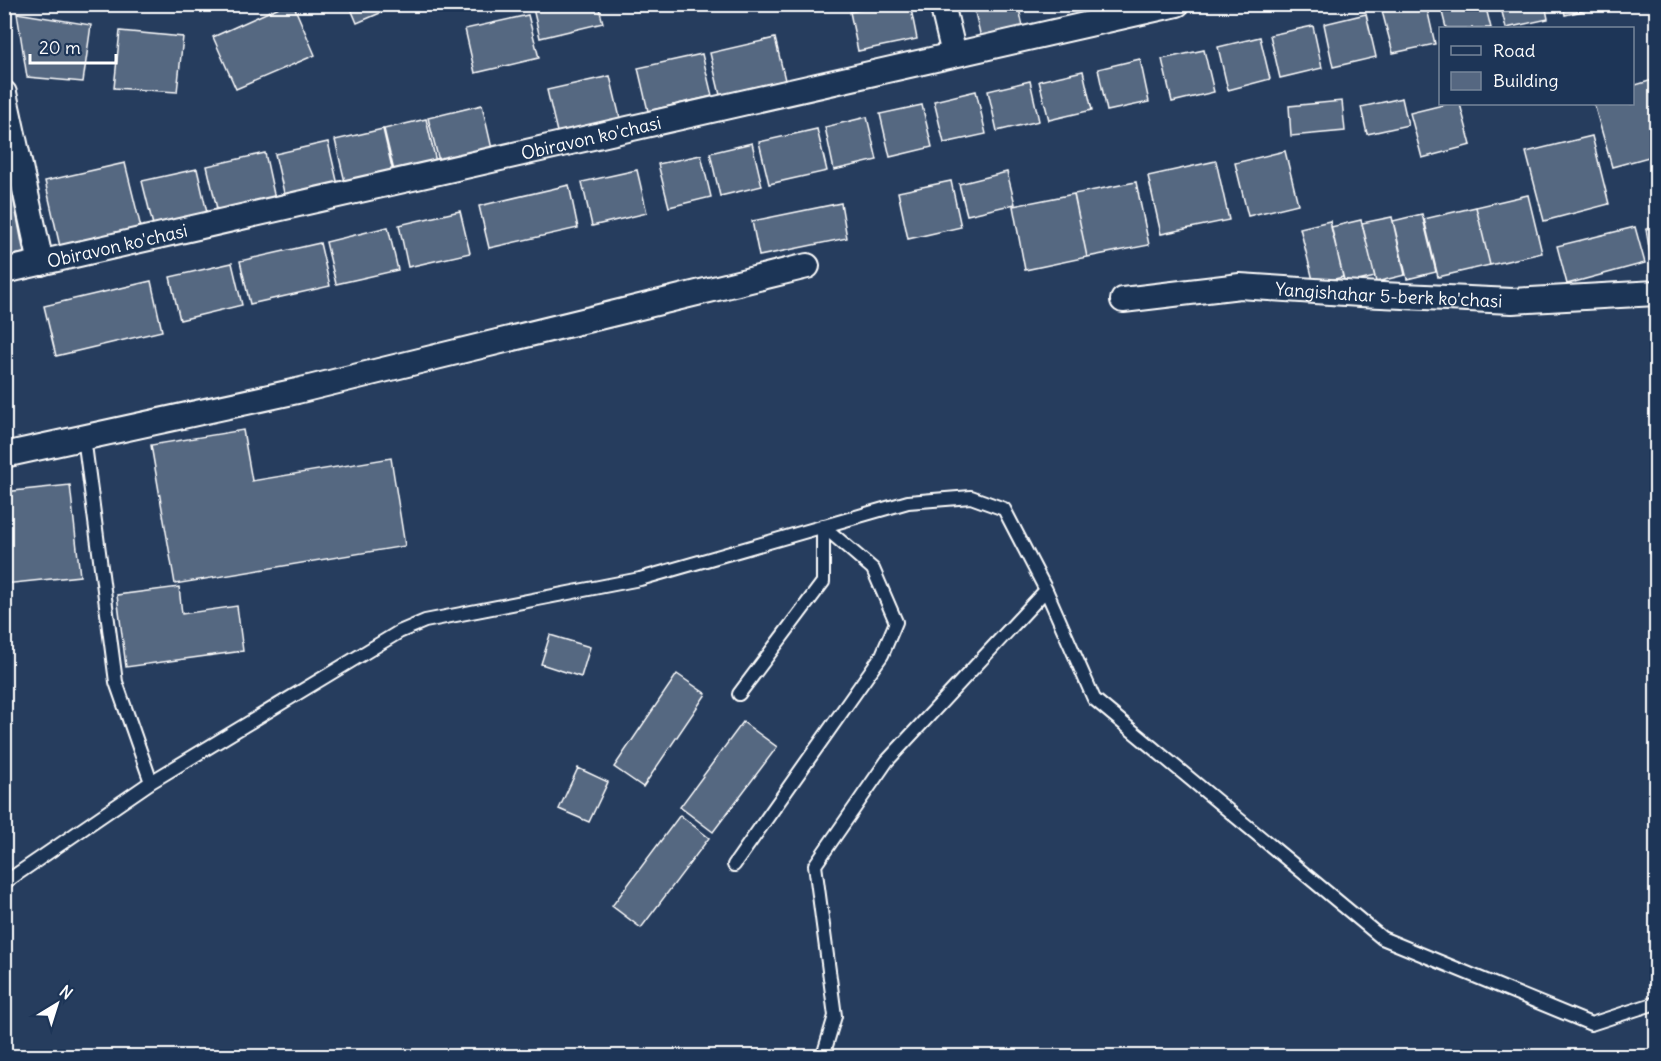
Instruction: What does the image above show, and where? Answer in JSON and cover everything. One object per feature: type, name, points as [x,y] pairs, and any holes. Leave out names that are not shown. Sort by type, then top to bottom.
[{"type":"street","points":[[942,4],[954,54]]},
{"type":"street","name":"Obiravon ko'chasi","points":[[4,271],[1177,4]]},
{"type":"street","points":[[4,93],[41,263]]},
{"type":"street","points":[[4,455],[309,388],[807,266]]},
{"type":"street","name":"Yangishahar 5-berk ko'chasi","points":[[1123,300],[1240,286],[1512,301],[1656,293]]},
{"type":"lane","points":[[84,438],[116,682],[151,782]]},
{"type":"lane","points":[[4,883],[151,782],[370,648],[425,621],[639,579],[908,502],[971,497],[1004,509],[1046,590],[1094,699],[1382,938],[1591,1024],[1656,1003]]},
{"type":"lane","points":[[739,694],[823,582],[823,526]]},
{"type":"lane","points":[[734,865],[882,655],[896,622],[873,569],[823,526]]},
{"type":"lane","points":[[823,1056],[835,1016],[815,865],[887,761],[1046,590]]},
{"type":"building","points":[[286,4],[293,4],[315,55],[236,89],[213,37]]},
{"type":"building","points":[[349,4],[401,4],[357,23]]},
{"type":"building","points":[[532,4],[598,4],[603,23],[540,38]]},
{"type":"building","points":[[889,4],[910,4],[917,39],[858,51],[850,12]]},
{"type":"building","points":[[973,4],[1018,4],[1024,31],[982,42]]},
{"type":"building","points":[[1084,4],[1129,4],[1086,17]]},
{"type":"building","points":[[1410,4],[1426,4],[1435,44],[1393,53],[1382,11]]},
{"type":"building","points":[[1440,4],[1485,4],[1491,27],[1446,27]]},
{"type":"building","points":[[1500,4],[1545,4],[1548,19],[1506,27]]},
{"type":"building","points":[[1563,4],[1608,4],[1608,5],[1565,15]]},
{"type":"building","points":[[17,13],[91,25],[83,82],[27,77]]},
{"type":"building","points":[[1366,14],[1376,57],[1333,67],[1324,24]]},
{"type":"building","points":[[528,15],[539,58],[475,73],[465,29]]},
{"type":"building","points":[[1313,26],[1322,68],[1280,78],[1270,35]]},
{"type":"building","points":[[120,31],[183,37],[177,92],[114,88]]},
{"type":"building","points":[[1260,37],[1270,79],[1228,90],[1218,47]]},
{"type":"building","points":[[775,38],[785,80],[720,95],[710,53]]},
{"type":"building","points":[[1204,50],[1214,92],[1172,102],[1162,59]]},
{"type":"building","points":[[702,54],[712,96],[648,111],[638,68]]},
{"type":"building","points":[[1140,59],[1149,102],[1107,111],[1098,69]]},
{"type":"building","points":[[1083,71],[1092,110],[1049,120],[1039,81]]},
{"type":"building","points":[[610,76],[620,118],[557,132],[547,90]]},
{"type":"building","points":[[1656,79],[1656,155],[1612,167],[1594,105],[1634,105],[1634,85]]},
{"type":"building","points":[[1030,81],[1039,121],[997,131],[988,91]]},
{"type":"building","points":[[976,91],[986,134],[944,143],[934,101]]},
{"type":"building","points":[[1402,98],[1408,125],[1367,134],[1361,107]]},
{"type":"building","points":[[1342,101],[1345,131],[1291,136],[1289,106]]},
{"type":"building","points":[[482,105],[492,149],[439,161],[428,118]]},
{"type":"building","points":[[922,105],[932,147],[890,157],[880,114]]},
{"type":"building","points":[[1443,105],[1460,105],[1471,145],[1422,158],[1410,113]]},
{"type":"building","points":[[867,117],[877,160],[834,170],[825,127]]},
{"type":"building","points":[[426,119],[436,162],[394,171],[384,129]]},
{"type":"building","points":[[383,129],[393,172],[345,182],[335,140]]},
{"type":"building","points":[[817,129],[827,171],[769,184],[759,142]]},
{"type":"building","points":[[1592,136],[1609,204],[1544,221],[1526,152]]},
{"type":"building","points":[[328,142],[338,185],[285,197],[275,154]]},
{"type":"building","points":[[752,143],[762,186],[720,196],[710,153]]},
{"type":"building","points":[[4,150],[24,253],[4,257]]},
{"type":"building","points":[[1285,151],[1298,204],[1248,216],[1235,163]]},
{"type":"building","points":[[265,153],[275,199],[218,213],[207,166]]},
{"type":"building","points":[[701,155],[711,197],[669,207],[658,164]]},
{"type":"building","points":[[1216,161],[1229,220],[1161,234],[1148,176]]},
{"type":"building","points":[[125,163],[142,232],[61,251],[45,181]]},
{"type":"building","points":[[197,169],[208,217],[154,229],[142,181]]},
{"type":"building","points":[[637,170],[647,213],[592,226],[582,182]]},
{"type":"building","points":[[1007,172],[1015,204],[967,215],[959,184]]},
{"type":"building","points":[[951,181],[961,227],[908,239],[898,192]]},
{"type":"building","points":[[1136,182],[1149,245],[1087,257],[1074,194]]},
{"type":"building","points":[[569,185],[578,228],[489,248],[479,206]]},
{"type":"building","points":[[1074,194],[1087,257],[1025,270],[1013,206]]},
{"type":"building","points":[[1528,195],[1542,253],[1490,265],[1476,207]]},
{"type":"building","points":[[841,203],[847,238],[759,256],[752,221]]},
{"type":"building","points":[[1476,207],[1490,265],[1438,277],[1424,219]]},
{"type":"building","points":[[460,211],[470,253],[408,267],[399,225]]},
{"type":"building","points":[[1422,214],[1436,272],[1407,279],[1393,221]]},
{"type":"building","points":[[1392,217],[1405,275],[1376,282],[1362,223]]},
{"type":"building","points":[[1361,220],[1375,277],[1345,284],[1331,227]]},
{"type":"building","points":[[1330,221],[1343,277],[1314,284],[1300,228]]},
{"type":"building","points":[[388,227],[398,270],[336,284],[326,242]]},
{"type":"building","points":[[1635,227],[1645,263],[1567,284],[1557,246]]},
{"type":"building","points":[[1656,227],[1656,259],[1651,260],[1646,229]]},
{"type":"building","points":[[320,243],[330,286],[250,304],[240,261]]},
{"type":"building","points":[[232,263],[242,305],[180,320],[170,277]]},
{"type":"building","points":[[151,281],[162,331],[56,356],[44,306]]},
{"type":"building","points":[[243,430],[252,481],[391,458],[405,546],[175,584],[151,445]]},
{"type":"building","points":[[70,485],[80,576],[4,584],[4,492]]},
{"type":"building","points":[[179,587],[182,614],[237,606],[243,651],[126,667],[117,595]]},
{"type":"building","points":[[550,635],[590,647],[581,677],[541,664]]},
{"type":"building","points":[[677,674],[706,694],[643,787],[614,767]]},
{"type":"building","points":[[743,722],[777,747],[713,832],[680,807]]},
{"type":"building","points":[[578,768],[608,782],[589,822],[559,809]]},
{"type":"building","points":[[680,815],[709,838],[641,928],[612,906]]}]
